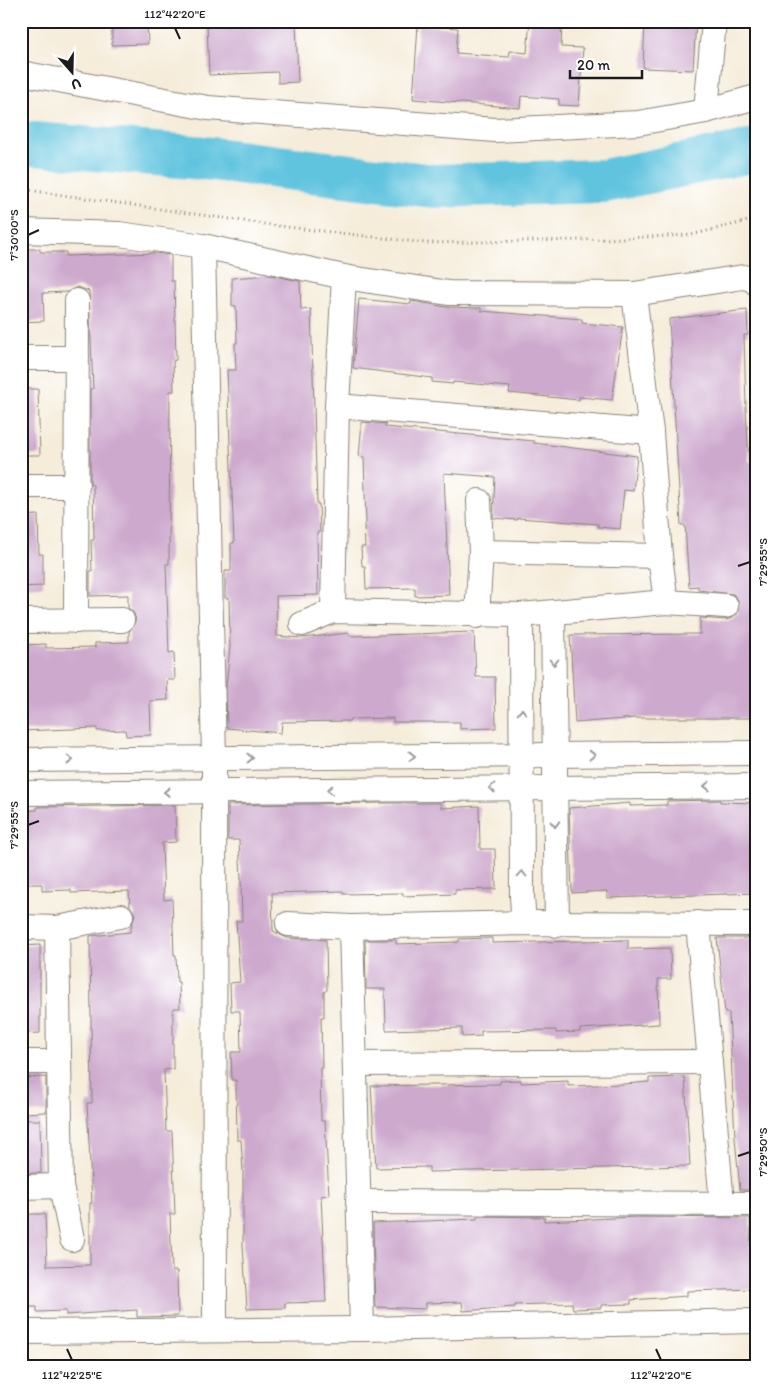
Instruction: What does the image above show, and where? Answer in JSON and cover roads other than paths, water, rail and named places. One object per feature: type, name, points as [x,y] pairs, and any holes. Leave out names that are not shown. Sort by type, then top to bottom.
[{"type":"street","points":[[706,111],[714,21]]},
{"type":"street","points":[[21,73],[208,108],[495,130],[638,123],[706,111],[756,97]]},
{"type":"street","points":[[21,231],[119,234],[203,246],[344,277],[449,293],[634,294],[743,277],[752,279],[756,283]]},
{"type":"street","points":[[203,246],[214,759],[215,1330]]},
{"type":"street","points":[[333,611],[337,406],[344,277]]},
{"type":"street","points":[[634,294],[651,432],[660,556],[666,602]]},
{"type":"street","points":[[76,621],[77,301]]},
{"type":"street","points":[[21,358],[77,358]]},
{"type":"street","points":[[337,406],[651,432]]},
{"type":"street","points":[[21,486],[77,486]]},
{"type":"street","points":[[478,616],[481,552],[479,501]]},
{"type":"street","points":[[481,552],[660,556]]},
{"type":"street","points":[[302,624],[333,611],[478,616],[553,613],[666,602],[726,606]]},
{"type":"street","points":[[553,613],[557,925]]},
{"type":"street","points":[[521,615],[522,897],[524,923]]},
{"type":"street","points":[[21,621],[122,620]]},
{"type":"street","points":[[21,760],[756,753]]},
{"type":"street","points":[[21,793],[756,786]]},
{"type":"street","points":[[21,927],[57,928],[121,916]]},
{"type":"street","points":[[288,924],[351,927],[524,923],[557,925],[756,924]]},
{"type":"street","points":[[698,923],[722,1204]]},
{"type":"street","points":[[351,927],[362,1330]]},
{"type":"street","points":[[57,928],[61,1186],[72,1239]]},
{"type":"street","points":[[21,1062],[58,1062]]},
{"type":"street","points":[[356,1064],[710,1062]]},
{"type":"street","points":[[21,1187],[61,1186]]},
{"type":"street","points":[[358,1202],[756,1204]]},
{"type":"street","points":[[21,1332],[362,1330],[756,1321]]},
{"type":"waterway","points":[[21,143],[204,158],[434,186],[604,181],[756,150]]}]
